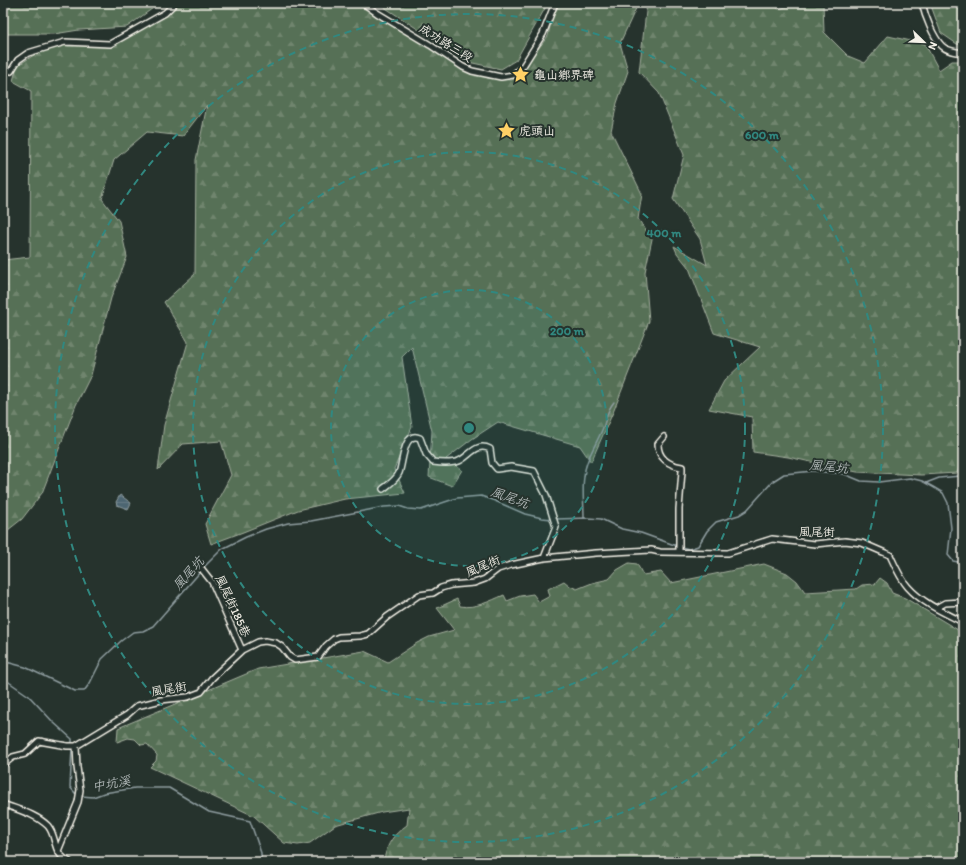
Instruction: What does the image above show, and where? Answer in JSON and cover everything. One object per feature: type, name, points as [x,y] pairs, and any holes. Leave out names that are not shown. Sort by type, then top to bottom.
[{"type":"street","points":[[11,71],[18,60],[28,54],[65,42],[110,44],[165,13],[175,3]]},
{"type":"street","name":"成功路三段","points":[[363,3],[463,67],[472,71],[501,77],[513,75],[523,66],[543,34],[555,3]]},
{"type":"street","points":[[922,3],[930,25],[942,47],[953,52],[963,53]]},
{"type":"street","points":[[383,489],[399,474],[406,445],[412,437],[417,436],[420,438],[426,454],[433,462],[458,462],[475,449],[482,446],[490,449],[492,463],[497,469],[511,467],[534,471],[546,495],[556,527],[544,558]]},
{"type":"street","points":[[664,437],[658,444],[660,456],[666,462],[682,468],[679,551]]},
{"type":"street","name":"風尾街","points":[[76,746],[127,715],[137,706],[161,700],[188,697],[201,692],[212,678],[242,650],[258,642],[269,641],[279,644],[290,657],[295,660],[318,657],[326,646],[334,639],[339,637],[368,634],[387,617],[419,595],[433,593],[441,588],[451,585],[474,583],[498,570],[544,558],[651,550],[660,552],[679,551],[728,553],[772,539],[815,544],[845,541],[862,543],[890,555],[896,569],[907,587],[915,595],[963,622]]},
{"type":"street","name":"風尾街185巷","points":[[197,563],[212,582],[242,650]]},
{"type":"street","points":[[936,608],[945,603],[963,602]]},
{"type":"street","points":[[3,765],[13,758],[25,754],[39,741],[51,744],[76,746],[76,767],[80,790],[78,802],[58,851]]},
{"type":"street","points":[[3,804],[39,818],[49,828],[62,858],[70,862]]},
{"type":"green space","points":[[3,3],[160,3],[127,27],[79,30],[54,34],[3,34]]},
{"type":"green space","points":[[177,3],[361,3],[460,67],[488,78],[512,80],[518,75],[548,36],[552,17],[560,3],[637,3],[620,43],[628,71],[617,103],[611,131],[642,194],[638,219],[652,239],[645,272],[649,321],[614,410],[591,462],[580,446],[498,422],[472,439],[446,459],[462,470],[452,486],[429,477],[432,431],[412,347],[402,357],[412,427],[394,469],[405,493],[345,499],[298,510],[211,544],[205,524],[231,475],[221,441],[183,444],[158,470],[164,425],[188,342],[164,302],[195,274],[196,160],[207,105],[183,136],[147,132],[114,160],[102,199],[119,221],[127,257],[111,298],[91,375],[76,405],[42,493],[22,519],[3,534],[3,260],[30,257],[31,91],[13,81],[17,66],[40,51],[67,45],[111,47],[165,14]]},
{"type":"green space","points":[[378,3],[548,3],[516,60],[501,69],[468,62]]},
{"type":"green space","points":[[647,3],[773,3],[778,9],[803,3],[823,3],[824,32],[848,56],[865,63],[888,36],[925,44],[939,70],[952,61],[963,61],[963,459],[957,473],[921,475],[857,472],[788,457],[753,452],[752,417],[709,409],[724,381],[760,347],[714,333],[689,268],[677,253],[674,246],[707,265],[700,239],[673,199],[684,155],[659,93],[639,72]]},
{"type":"green space","points":[[930,3],[963,3],[963,45],[957,44],[941,33]]},
{"type":"green space","points":[[629,563],[637,564],[643,575],[661,572],[671,583],[764,564],[787,573],[797,581],[805,592],[856,589],[862,585],[875,584],[880,578],[887,583],[892,593],[905,598],[963,633],[963,862],[377,862],[378,860],[384,859],[387,848],[392,839],[407,825],[409,808],[382,812],[335,825],[310,843],[298,845],[284,843],[254,816],[150,767],[156,761],[157,755],[147,744],[141,745],[135,739],[128,738],[117,742],[118,728],[258,669],[364,651],[388,662],[429,637],[454,630],[437,608],[457,599],[460,606],[466,607],[482,604],[504,595],[507,601],[520,596],[533,594],[539,602],[550,596],[548,589],[564,581],[577,589],[592,583],[609,579],[617,570]]},
{"type":"water","points":[[120,495],[131,503],[128,509],[117,505],[116,502]]},
{"type":"waterway","points":[[584,517],[583,487],[586,465],[604,426],[609,409],[614,402]]},
{"type":"waterway","name":"風尾坑","points":[[681,547],[689,549],[698,546],[707,531],[716,522],[739,515],[747,510],[773,481],[784,474],[813,471],[844,474],[861,481],[879,482],[910,478],[922,481],[943,493],[948,503],[951,528],[948,555],[953,561],[963,563]]},
{"type":"waterway","points":[[926,483],[939,478],[960,476],[963,471]]},
{"type":"waterway","name":"風尾坑","points":[[203,568],[222,549],[266,529],[288,523],[311,521],[384,507],[399,506],[408,509],[421,510],[457,498],[481,496],[525,514],[552,519]]},
{"type":"waterway","name":"風尾坑","points":[[556,519],[601,519],[622,529],[641,533],[677,546]]},
{"type":"waterway","name":"風尾坑","points":[[3,662],[25,667],[75,691],[84,691],[90,683],[102,659],[133,632],[143,631],[153,626],[201,571]]},
{"type":"waterway","name":"中坑溪","points":[[3,678],[29,696],[53,722],[72,739],[72,744]]},
{"type":"waterway","name":"中坑溪","points":[[72,748],[70,787],[75,793],[78,794]]},
{"type":"waterway","name":"中坑溪","points":[[81,796],[93,797],[104,793],[135,788],[169,788],[209,812],[250,821],[261,853],[261,862]]},
{"type":"place","name":"龜山鄉界碑","points":[[521,75]]},
{"type":"place","name":"虎頭山","points":[[506,131]]}]
